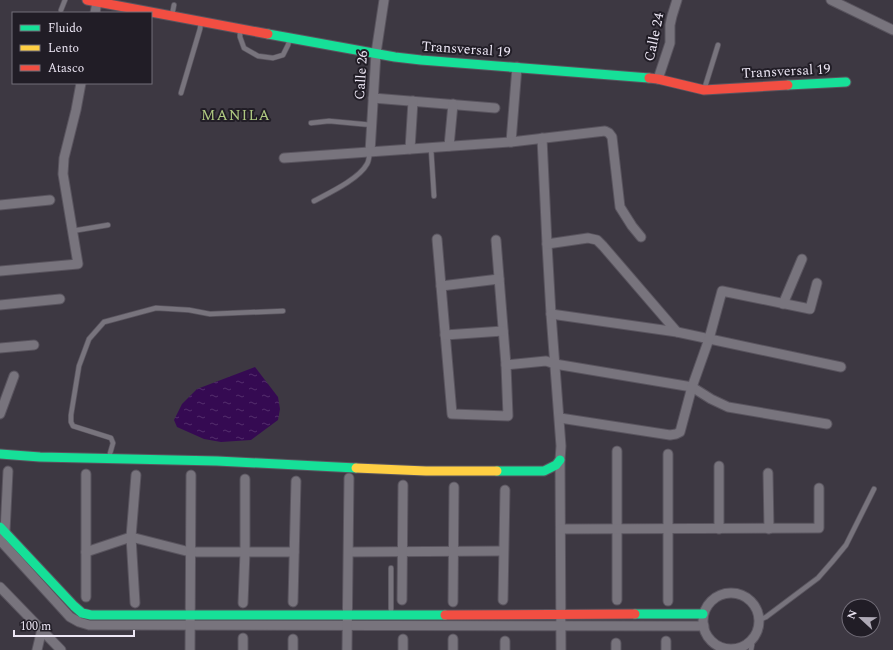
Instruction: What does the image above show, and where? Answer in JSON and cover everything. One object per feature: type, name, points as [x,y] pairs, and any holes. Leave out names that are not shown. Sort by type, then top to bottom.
[{"type":"street","name":"Transversal 19","points":[[87,0],[421,60],[658,79],[704,90],[846,82]]},
{"type":"street","name":"Calle 26","points":[[370,152],[376,53],[384,0]]},
{"type":"street","name":"Calle 24","points":[[658,79],[670,43],[670,25],[677,0]]},
{"type":"street","points":[[831,0],[893,30]]},
{"type":"street","points":[[95,12],[97,2]]},
{"type":"street","points":[[511,142],[517,67]]},
{"type":"street","points":[[0,271],[78,264],[63,174],[64,158],[81,84]]},
{"type":"street","points":[[373,98],[495,108]]},
{"type":"street","points":[[410,149],[413,101]]},
{"type":"street","points":[[449,146],[453,104]]},
{"type":"street","points":[[284,158],[511,142],[605,131],[612,137],[620,207],[641,237]]},
{"type":"street","points":[[542,138],[551,314],[560,418],[561,650]]},
{"type":"street","points":[[0,205],[50,200]]},
{"type":"street","points":[[547,244],[588,238],[597,240],[677,332]]},
{"type":"street","points":[[437,239],[452,414],[508,416],[506,365],[496,240]]},
{"type":"street","points":[[783,304],[802,259]]},
{"type":"street","points":[[441,286],[499,280]]},
{"type":"street","points":[[560,418],[670,435],[680,432],[692,387],[709,339],[722,291],[810,309],[817,283]]},
{"type":"street","points":[[0,304],[60,299]]},
{"type":"street","points":[[551,314],[677,332],[841,367]]},
{"type":"street","points":[[445,335],[503,331]]},
{"type":"street","points":[[0,348],[34,345]]},
{"type":"street","points":[[506,365],[546,361],[555,364],[692,387],[711,399],[728,407],[827,424]]},
{"type":"street","points":[[0,414],[14,376]]},
{"type":"street","points":[[617,451],[617,600]]},
{"type":"street","points":[[0,454],[40,457],[216,461],[426,471],[544,471],[556,465],[560,460]]},
{"type":"street","points":[[668,454],[668,601]]},
{"type":"street","points":[[719,466],[719,529]]},
{"type":"street","points":[[8,471],[1,534],[70,616],[78,622],[89,625],[704,626]]},
{"type":"street","points":[[768,472],[769,529]]},
{"type":"street","points":[[86,474],[86,597]]},
{"type":"street","points":[[135,603],[132,537],[136,475]]},
{"type":"street","points":[[190,475],[190,650]]},
{"type":"street","points":[[348,650],[349,478]]},
{"type":"street","points":[[243,603],[245,479]]},
{"type":"street","points":[[293,602],[296,481]]},
{"type":"street","points":[[402,600],[403,485]]},
{"type":"street","points":[[453,602],[454,487]]},
{"type":"street","points":[[561,529],[819,528],[819,488]]},
{"type":"street","points":[[503,600],[505,490]]},
{"type":"street","points":[[1,534],[74,606],[82,613],[91,615],[703,614]]},
{"type":"street","points":[[86,552],[132,537],[190,552],[294,552]]},
{"type":"street","points":[[348,552],[503,551]]},
{"type":"street","points":[[1,590],[42,629],[61,650]]},
{"type":"street","points":[[730,593],[741,595],[750,601],[756,610],[759,620],[757,631],[751,645],[732,649],[721,648],[712,642],[705,633],[703,614],[710,602],[719,596],[730,593]]},
{"type":"street","points":[[136,615],[136,625]]},
{"type":"street","points":[[246,615],[246,626]]},
{"type":"street","points":[[37,650],[42,629]]},
{"type":"street","points":[[243,638],[243,650]]},
{"type":"street","points":[[293,639],[293,650]]},
{"type":"street","points":[[403,639],[403,650]]},
{"type":"street","points":[[453,639],[453,650]]},
{"type":"lane","points":[[61,10],[65,0]]},
{"type":"lane","points":[[172,15],[174,6]]},
{"type":"lane","points":[[181,93],[202,21]]},
{"type":"lane","points":[[240,28],[240,37],[244,48],[258,56],[273,58],[283,55],[290,37]]},
{"type":"lane","points":[[704,90],[718,45]]},
{"type":"lane","points":[[311,123],[329,121],[372,125]]},
{"type":"lane","points":[[431,148],[434,196]]},
{"type":"lane","points":[[314,202],[358,174],[366,166],[369,160],[370,152]]},
{"type":"lane","points":[[72,231],[108,226]]},
{"type":"lane","points":[[109,459],[113,443],[111,438],[73,426],[71,422],[79,366],[89,339],[104,322],[156,308],[189,310],[210,314],[283,311]]},
{"type":"lane","points":[[759,620],[766,618],[818,578],[846,545],[874,489]]},
{"type":"lane","points":[[390,615],[391,568]]},
{"type":"water","points":[[255,367],[278,397],[280,409],[278,420],[251,440],[221,442],[204,439],[177,427],[174,420],[182,404],[197,389]]},
{"type":"traffic: fast","points":[[268,34],[395,57],[649,78]]},
{"type":"traffic: fast","points":[[788,85],[846,82]]},
{"type":"traffic: fast","points":[[0,454],[40,457],[217,461],[356,468]]},
{"type":"traffic: fast","points":[[497,471],[544,471],[556,465],[560,460]]},
{"type":"traffic: fast","points":[[0,527],[74,606],[82,613],[91,615],[445,615]]},
{"type":"traffic: fast","points":[[635,614],[703,614]]},
{"type":"traffic: slow","points":[[356,468],[426,471],[497,471]]},
{"type":"traffic: jam","points":[[87,0],[151,12]]},
{"type":"traffic: jam","points":[[152,12],[268,34]]},
{"type":"traffic: jam","points":[[649,78],[704,90],[788,85]]},
{"type":"traffic: jam","points":[[445,615],[635,614]]},
{"type":"district","name":"MANILA","points":[[236,115]]}]
